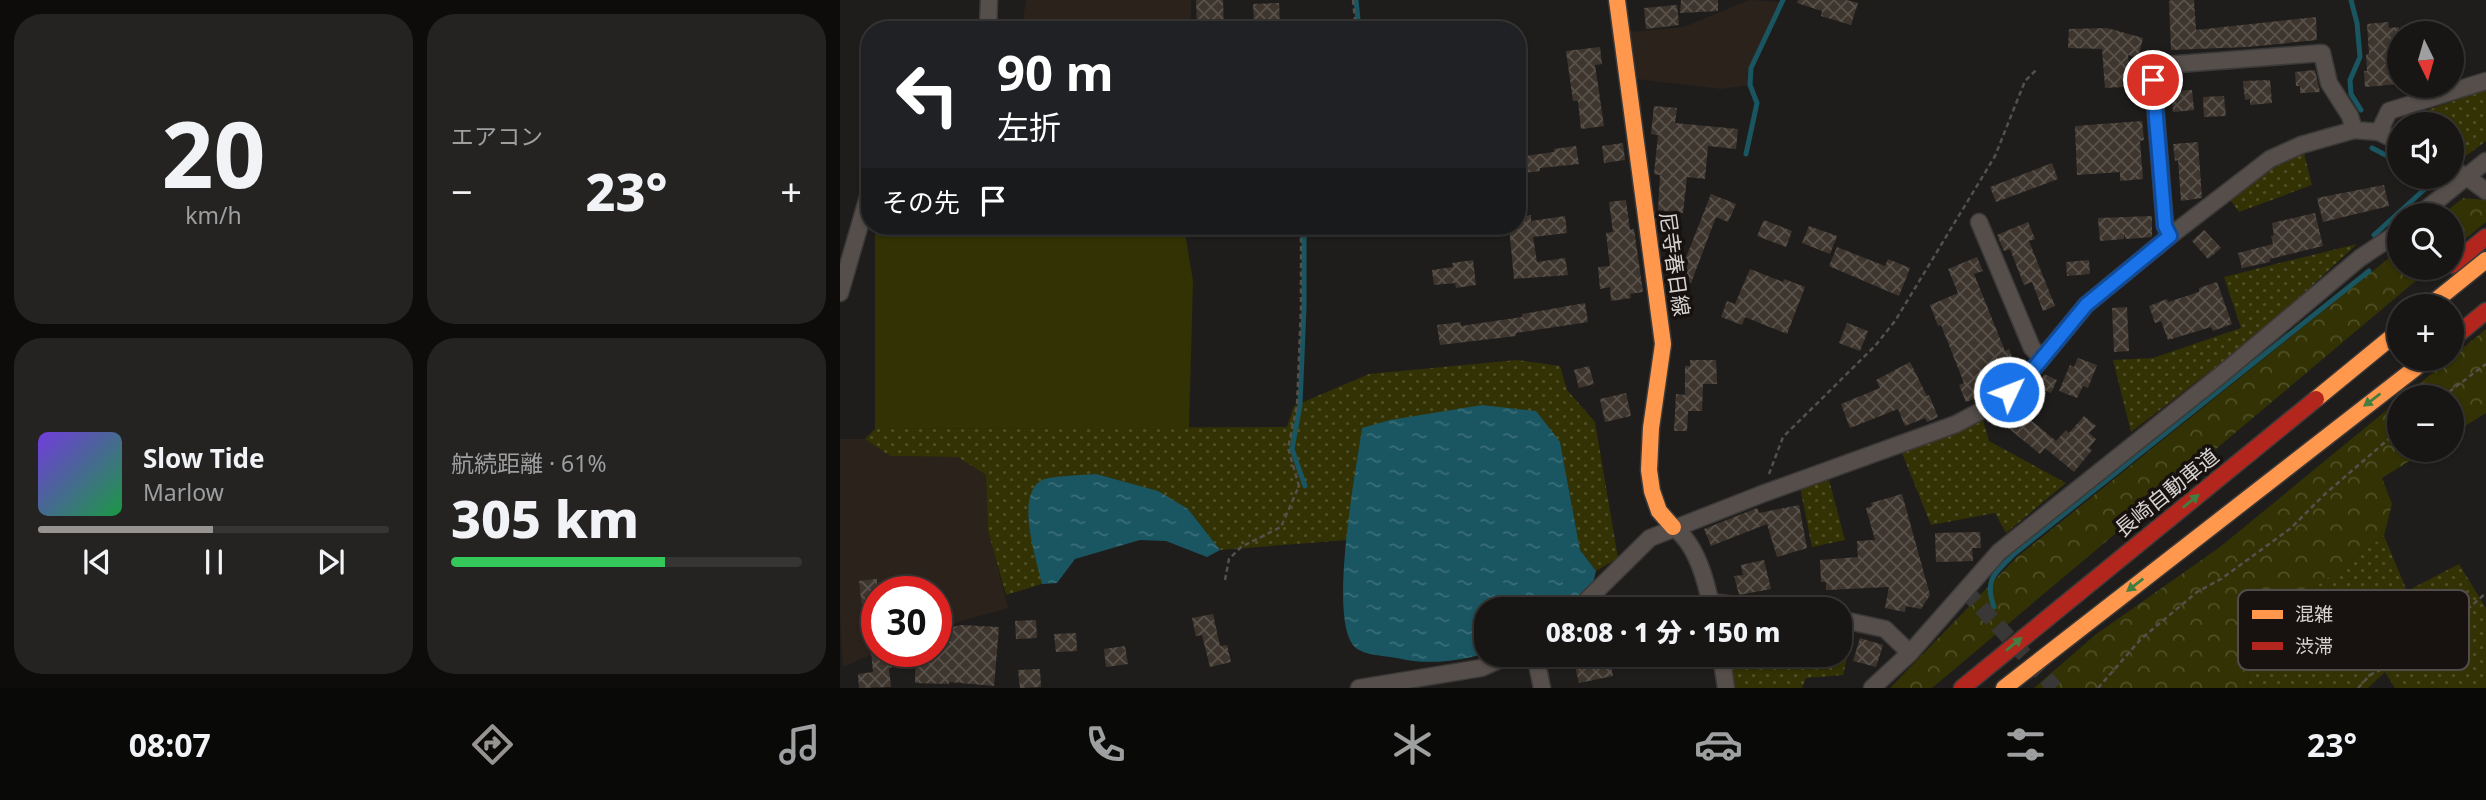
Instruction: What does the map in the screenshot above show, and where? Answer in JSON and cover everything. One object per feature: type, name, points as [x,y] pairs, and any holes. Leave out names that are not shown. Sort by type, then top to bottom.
[{"type":"main road","name":"尼寺春日線","points":[[1617,0],[1663,344],[1662,371],[1648,461],[1660,513],[1673,527]]},
{"type":"main road","points":[[2464,255],[2486,237]]},
{"type":"main road","points":[[2435,294],[2486,260]]},
{"type":"main road","points":[[2464,330],[2486,311]]},
{"type":"main road","points":[[2464,332],[2486,318]]},
{"type":"main road","points":[[2336,383],[2387,329]]},
{"type":"main road","name":"長崎自動車道","points":[[1962,688],[2387,341]]},
{"type":"main road","points":[[2004,688],[2412,371]]},
{"type":"street","points":[[988,21],[989,0]]},
{"type":"street","points":[[2170,236],[2165,226],[2152,66],[2322,53],[2329,83],[2350,116],[2354,130]]},
{"type":"street","points":[[2379,132],[2389,111],[2486,81]]},
{"type":"street","points":[[1590,597],[1650,538],[1673,527],[1956,424],[1992,405],[2026,378],[2086,305],[2270,159],[2301,145],[2354,130],[2379,132],[2387,136]]},
{"type":"street","points":[[2434,203],[2486,161]]},
{"type":"street","points":[[2464,175],[2486,191]]},
{"type":"street","points":[[840,291],[861,220]]},
{"type":"street","points":[[1979,222],[2032,348],[2042,358]]},
{"type":"street","points":[[1872,688],[1910,653],[1999,552],[2222,374],[2360,258],[2387,240]]},
{"type":"street","points":[[1673,527],[1684,535],[1693,548],[1708,597]]},
{"type":"street","points":[[1852,622],[1885,629],[1910,653]]},
{"type":"street","points":[[1359,688],[1483,667]]},
{"type":"street","points":[[1538,667],[1542,688]]},
{"type":"street","points":[[1723,667],[1726,688]]},
{"type":"path","points":[[1353,0],[1355,21]]},
{"type":"path","points":[[1762,494],[1783,437],[1875,346],[1895,321],[1995,156],[2025,80],[2036,70]]},
{"type":"path","points":[[1225,580],[1229,559],[1241,547],[1281,527],[1299,486],[1288,448],[1297,405],[1301,308],[1300,235]]},
{"type":"path","points":[[2458,385],[2486,364]]},
{"type":"path","points":[[2098,688],[2141,639],[2197,592],[2221,579],[2291,528],[2325,494],[2387,440]]},
{"type":"path","points":[[2469,608],[2486,593]]},
{"type":"path","points":[[2358,688],[2370,675],[2380,670]]},
{"type":"shaded area","points":[[1026,0],[1191,0],[1191,21],[1023,21]]},
{"type":"shaded area","points":[[1749,0],[1782,2],[1751,68],[1750,85],[1721,89],[1637,79],[1630,32],[1684,27]]},
{"type":"shaded area","points":[[840,439],[865,439],[890,456],[958,457],[986,475],[988,531],[1008,608],[952,624],[952,576],[861,576],[861,659],[843,667],[840,616]]},
{"type":"green space","points":[[2486,90],[2486,141],[2464,157],[2464,112],[2422,112]]},
{"type":"green space","points":[[2304,153],[2312,185],[2239,212],[2229,198],[2275,163]]},
{"type":"green space","points":[[2463,198],[2486,200],[2486,222],[2464,240],[2464,203],[2457,203]]},
{"type":"green space","points":[[875,235],[1185,235],[1193,281],[1189,428],[875,429]]},
{"type":"green space","points":[[2357,244],[2264,330],[2131,432],[2113,360],[2153,358],[2241,328],[2224,277]]},
{"type":"green space","points":[[2387,260],[2387,280],[2417,280],[2400,294],[2387,294],[2387,305],[1932,688],[1890,688],[2016,558]]},
{"type":"green space","points":[[2486,329],[2486,413],[2464,427],[2464,385],[2418,385],[2435,371],[2464,371],[2464,347]]},
{"type":"green space","points":[[1517,360],[1560,366],[1567,390],[1595,422],[1618,558],[1596,571],[1580,550],[1560,442],[1362,428],[1347,540],[1220,550],[1188,509],[1028,518],[1042,584],[1006,595],[988,531],[986,475],[958,457],[890,456],[865,439],[875,429],[1287,427],[1294,406],[1369,374]]},
{"type":"green space","points":[[2387,410],[2387,462],[2408,462],[2382,478],[2392,504],[2384,536],[2311,590],[2238,590],[2238,670],[2251,670],[2246,688],[2034,688],[2095,635],[2220,547]]},
{"type":"green space","points":[[1983,420],[1989,441],[2066,483],[2006,533],[1995,513],[1931,525],[1902,453]]},
{"type":"green space","points":[[1829,480],[1845,540],[1812,547],[1800,487]]},
{"type":"green space","points":[[2384,536],[2407,590],[2311,590]]},
{"type":"green space","points":[[2459,564],[2486,608],[2486,688],[2395,688],[2385,672],[2368,688],[2246,688],[2251,670],[2469,670],[2469,590],[2409,590]]},
{"type":"green space","points":[[1729,667],[1845,667],[1843,675],[1806,678],[1802,688],[1733,688]]},
{"type":"water","points":[[1482,405],[1536,411],[1560,442],[1580,550],[1596,571],[1593,583],[1577,597],[1474,597],[1474,656],[1430,662],[1375,655],[1356,648],[1347,633],[1344,609],[1343,578],[1350,508],[1362,428],[1390,420]]},
{"type":"water","points":[[1096,474],[1158,491],[1188,509],[1220,550],[1207,557],[1166,541],[1140,540],[1075,559],[1057,583],[1042,584],[1032,545],[1028,513],[1029,499],[1034,488],[1046,479]]},
{"type":"building","points":[[1196,0],[1223,0],[1224,21],[1197,21]]},
{"type":"building","points":[[1681,0],[1718,0],[1718,11],[1680,13]]},
{"type":"building","points":[[1798,0],[1846,0],[1858,3],[1851,25],[1821,16],[1822,11],[1797,3]]},
{"type":"building","points":[[2194,0],[2196,30],[2316,17],[2317,40],[2247,47],[2171,50],[2169,1]]},
{"type":"building","points":[[1279,3],[1280,21],[1254,21],[1253,4]]},
{"type":"building","points":[[1677,5],[1679,25],[1646,29],[1644,8]]},
{"type":"building","points":[[2387,22],[2387,85],[2365,87],[2364,71],[2367,71],[2366,55],[2369,54],[2367,24]]},
{"type":"building","points":[[2107,28],[2143,38],[2138,58],[2128,55],[2130,82],[2122,82],[2123,87],[2105,88],[2102,49],[2068,48],[2069,29]]},
{"type":"building","points":[[1600,47],[1602,64],[1595,65],[1604,126],[1581,129],[1578,101],[1573,101],[1566,51]]},
{"type":"building","points":[[2315,70],[2320,92],[2300,93],[2300,86],[2296,86],[2295,72]]},
{"type":"building","points":[[2270,80],[2272,103],[2250,105],[2250,99],[2245,100],[2243,81]]},
{"type":"building","points":[[2192,90],[2194,110],[2173,112],[2171,91]]},
{"type":"building","points":[[2224,96],[2226,116],[2204,117],[2203,97]]},
{"type":"building","points":[[1654,106],[1677,108],[1675,123],[1738,129],[1736,149],[1708,146],[1705,179],[1687,177],[1683,213],[1658,210],[1660,175],[1654,174],[1658,135],[1651,134]]},
{"type":"building","points":[[2142,121],[2144,140],[2140,141],[2143,179],[2120,181],[2120,172],[2077,175],[2075,126]]},
{"type":"building","points":[[2198,142],[2202,198],[2181,201],[2178,160],[2175,161],[2173,144]]},
{"type":"building","points":[[1623,143],[1625,160],[1604,163],[1602,146]]},
{"type":"building","points":[[1576,146],[1579,164],[1540,168],[1540,171],[1526,173],[1526,156],[1554,152],[1554,149]]},
{"type":"building","points":[[2052,163],[2058,179],[1996,202],[1990,187]]},
{"type":"building","points":[[2384,185],[2388,203],[2387,206],[2323,222],[2317,198]]},
{"type":"building","points":[[1711,194],[1736,204],[1728,222],[1716,217],[1691,283],[1678,278]]},
{"type":"building","points":[[1626,200],[1630,230],[1634,229],[1643,292],[1630,294],[1631,298],[1611,301],[1610,287],[1600,289],[1598,267],[1610,266],[1606,233],[1613,232],[1609,202]]},
{"type":"building","points":[[2315,213],[2323,246],[2242,268],[2238,253],[2273,244],[2272,223]]},
{"type":"building","points":[[1531,215],[1531,221],[1565,216],[1567,233],[1533,237],[1537,262],[1565,258],[1568,275],[1514,279],[1510,235],[1526,235],[1526,216]]},
{"type":"building","points":[[2152,216],[2152,237],[2126,239],[2124,234],[2124,239],[2100,241],[2098,218]]},
{"type":"building","points":[[1764,220],[1792,231],[1786,247],[1757,236]]},
{"type":"building","points":[[2028,222],[2035,239],[2029,241],[2055,306],[2043,311],[2032,282],[2024,285],[2010,249],[2004,251],[1997,235]]},
{"type":"building","points":[[1809,226],[1837,236],[1830,254],[1802,243]]},
{"type":"building","points":[[2204,230],[2221,248],[2208,259],[2192,241]]},
{"type":"building","points":[[1837,247],[1885,266],[1888,259],[1910,268],[1899,296],[1829,266]]},
{"type":"building","points":[[1977,257],[1983,271],[1974,274],[2005,351],[2009,349],[2016,367],[1983,380],[1988,393],[1966,402],[1959,385],[1964,383],[1930,305],[1958,293],[1948,269]]},
{"type":"building","points":[[1473,260],[1476,285],[1456,288],[1455,283],[1434,285],[1432,270]]},
{"type":"building","points":[[2089,260],[2090,274],[2067,276],[2066,262]]},
{"type":"building","points":[[1750,269],[1805,287],[1787,334],[1745,317],[1742,325],[1721,317],[1727,301],[1735,304]]},
{"type":"building","points":[[2217,282],[2232,324],[2213,331],[2211,327],[2168,340],[2161,321],[2155,323],[2149,306],[2199,292],[2199,288]]},
{"type":"building","points":[[1585,303],[1588,322],[1516,333],[1516,336],[1440,345],[1437,325],[1461,322],[1461,326],[1522,317],[1522,314]]},
{"type":"building","points":[[2127,307],[2129,351],[2114,352],[2112,308]]},
{"type":"building","points":[[1847,323],[1868,331],[1860,351],[1839,343]]},
{"type":"building","points":[[2078,358],[2097,365],[2088,388],[2083,386],[2077,398],[2059,391],[2070,365],[2074,367]]},
{"type":"building","points":[[1690,360],[1716,360],[1717,384],[1703,384],[1702,411],[1688,411],[1687,431],[1674,431],[1676,394],[1685,395],[1685,366],[1690,366]]},
{"type":"building","points":[[1910,362],[1938,417],[1927,422],[1925,418],[1905,426],[1898,409],[1850,428],[1841,404],[1880,388],[1876,380]]},
{"type":"building","points":[[1589,366],[1594,384],[1579,388],[1574,370]]},
{"type":"building","points":[[2044,374],[2057,380],[2051,393],[2038,388]]},
{"type":"building","points":[[1626,393],[1631,416],[1605,422],[1600,399]]},
{"type":"building","points":[[2015,407],[2056,441],[2066,430],[2069,433],[2084,416],[2096,426],[2089,433],[2096,439],[2089,448],[2092,450],[2074,472],[2045,448],[2040,454],[2002,423]]},
{"type":"building","points":[[1902,494],[1930,595],[1921,609],[1906,606],[1905,612],[1885,608],[1889,587],[1826,590],[1826,582],[1821,582],[1820,560],[1858,557],[1857,541],[1875,540],[1866,508],[1872,506],[1871,503]]},
{"type":"building","points":[[1799,505],[1807,548],[1777,557],[1767,524],[1711,546],[1704,529],[1757,508],[1759,513]]},
{"type":"building","points":[[1980,532],[1981,548],[1972,548],[1973,561],[1936,562],[1935,533]]},
{"type":"building","points":[[1764,560],[1771,589],[1739,595],[1734,576],[1743,575],[1741,565]]},
{"type":"building","points":[[1213,614],[1220,646],[1227,645],[1231,662],[1210,667],[1202,635],[1196,636],[1192,618]]},
{"type":"building","points":[[1036,620],[1037,638],[1016,639],[1015,621]]},
{"type":"building","points":[[961,625],[999,627],[994,686],[949,682],[915,683],[916,667],[952,667],[952,627]]},
{"type":"building","points":[[1076,633],[1077,651],[1056,652],[1054,634]]},
{"type":"building","points":[[1860,638],[1883,645],[1876,667],[1853,661]]},
{"type":"building","points":[[1125,646],[1128,664],[1106,667],[1104,649]]},
{"type":"building","points":[[873,667],[892,667],[889,669],[891,687],[859,688],[858,674],[873,672]]},
{"type":"building","points":[[1575,667],[1611,667],[1613,676],[1579,683]]},
{"type":"building","points":[[1040,669],[1041,687],[1020,688],[1018,670]]},
{"type":"waterway","points":[[1356,0],[1358,21]]},
{"type":"waterway","points":[[1746,154],[1757,103],[1750,85],[1751,68],[1783,0]]},
{"type":"waterway","points":[[2351,0],[2357,23],[2360,57],[2350,80],[2351,94],[2361,110]]},
{"type":"waterway","points":[[2372,148],[2387,156]]},
{"type":"waterway","points":[[2374,235],[2425,189]]},
{"type":"waterway","points":[[1304,235],[1300,405],[1292,449],[1305,486]]},
{"type":"waterway","points":[[1994,607],[1990,590],[1993,577],[2014,554],[2369,271]]},
{"type":"tunnel","points":[[1965,590],[2055,688]]},
{"type":"traffic: slow","points":[[1617,0],[1663,344],[1651,428],[1649,470],[1659,511],[1673,527]]},
{"type":"traffic: slow","points":[[2444,294],[2486,260]]},
{"type":"traffic: slow","points":[[2316,399],[2387,341]]},
{"type":"traffic: slow","points":[[2004,688],[2412,371]]},
{"type":"traffic: jam","points":[[2464,255],[2486,237]]},
{"type":"traffic: jam","points":[[2464,329],[2486,311]]},
{"type":"traffic: jam","points":[[1962,688],[2316,399]]},
{"type":"route","points":[[2009,392],[2026,378],[2086,305],[2170,236],[2165,226],[2153,80]]}]
